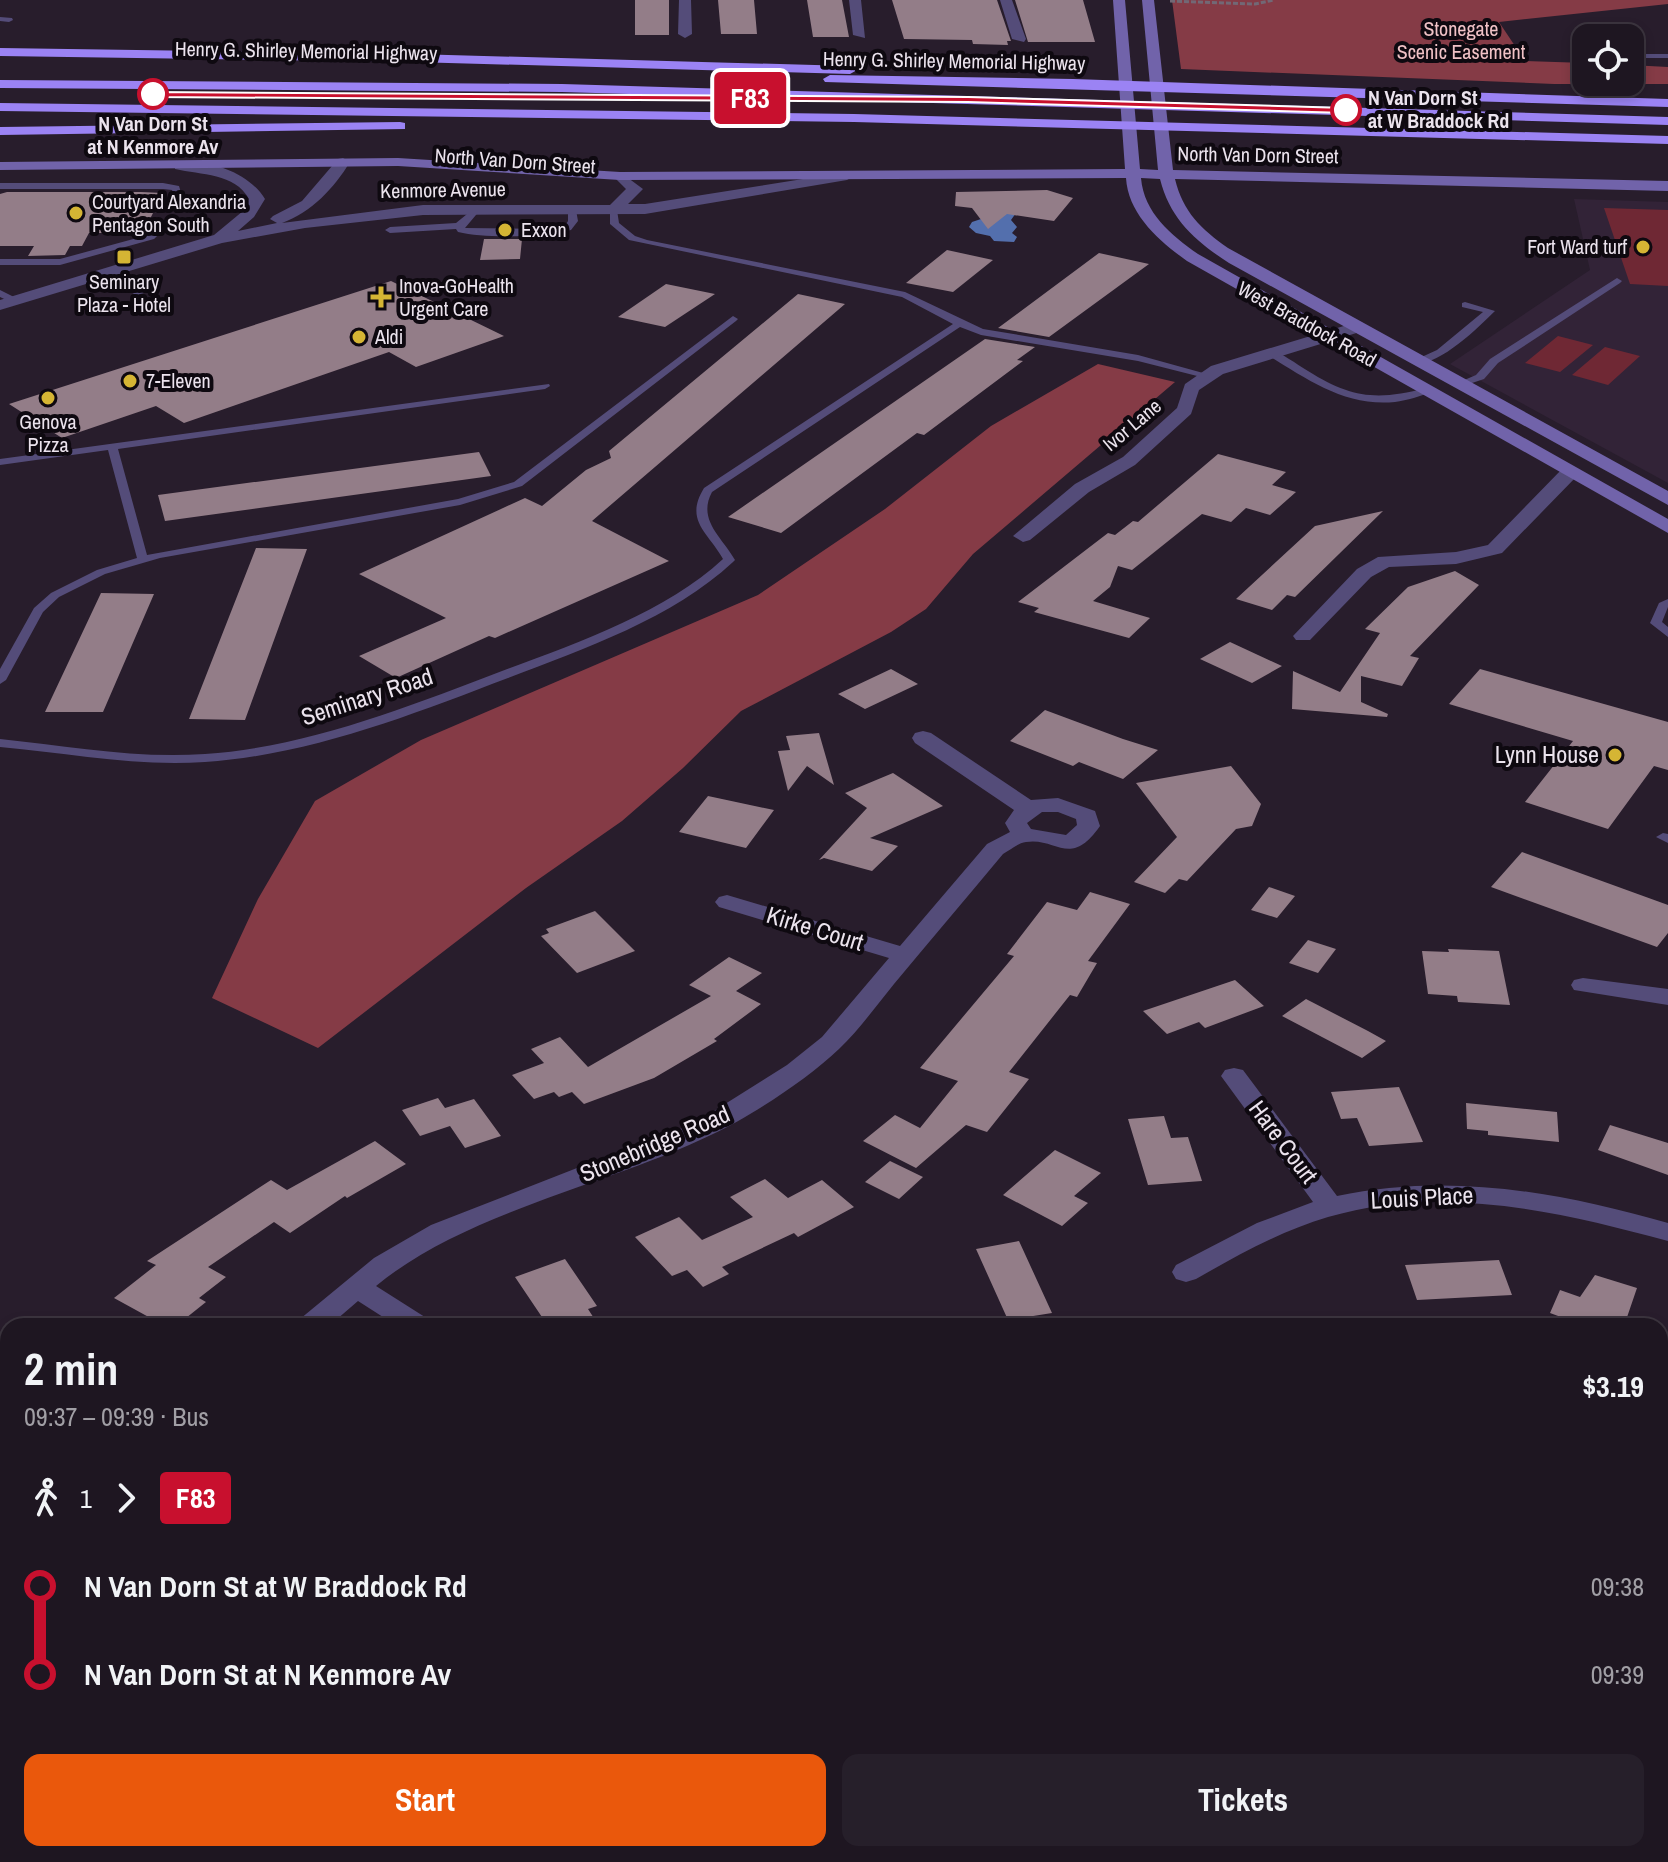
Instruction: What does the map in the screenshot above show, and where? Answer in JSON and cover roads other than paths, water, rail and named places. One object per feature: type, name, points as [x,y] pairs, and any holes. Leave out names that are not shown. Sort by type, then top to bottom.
[{"type":"highway","points":[[0,40],[153,45],[216,55]]},
{"type":"highway","points":[[0,50],[1072,80]]},
{"type":"highway","name":"Henry G. Shirley Memorial Highway","points":[[56,68],[1072,80],[1668,103]]},
{"type":"highway","points":[[0,84],[562,88],[1668,121]]},
{"type":"highway","points":[[0,92],[968,99]]},
{"type":"highway","points":[[0,107],[854,118],[1668,140]]},
{"type":"highway","points":[[0,133],[529,123],[783,125],[854,118]]},
{"type":"main road","name":"West Braddock Road","points":[[1119,0],[1133,173],[1137,197],[1153,225],[1183,253],[1668,527]]},
{"type":"main road","name":"West Braddock Road","points":[[1148,0],[1165,173],[1177,211],[1199,233],[1221,250],[1668,499]]},
{"type":"main road","name":"North Van Dorn Street","points":[[0,166],[180,166],[230,171],[455,165],[620,176],[807,173],[847,176]]},
{"type":"main road","name":"North Van Dorn Street","points":[[340,168],[634,188],[735,186],[847,176],[1036,172],[1668,186]]},
{"type":"main road","points":[[1036,172],[1092,183],[1137,197]]},
{"type":"street","points":[[685,0],[685,34]]},
{"type":"street","points":[[855,0],[860,35]]},
{"type":"street","points":[[1006,0],[1019,39]]},
{"type":"street","points":[[180,166],[224,175],[254,191],[257,199],[254,209],[219,239]]},
{"type":"street","name":"Kenmore Avenue","points":[[274,228],[305,217],[332,200],[343,180],[340,168]]},
{"type":"street","name":"Kenmore Avenue","points":[[5,300],[219,239],[305,207],[340,168]]},
{"type":"street","points":[[613,210],[632,195],[634,188],[620,176]]},
{"type":"street","name":"Kenmore Avenue","points":[[219,239],[389,212],[613,210],[683,204],[847,176]]},
{"type":"street","name":"Ivor Lane","points":[[1023,536],[1082,488],[1129,461],[1185,410],[1191,388],[1209,376],[1231,364],[1357,327]]},
{"type":"street","points":[[1303,636],[1364,573],[1385,561],[1456,558],[1495,549],[1570,472]]},
{"type":"street","points":[[923,738],[1027,808],[1054,804],[1074,807],[1087,816],[1089,826],[1082,836],[1067,842],[1023,835],[1016,823],[1027,808]]},
{"type":"street","name":"Stonebridge Road","points":[[320,1318],[384,1265],[441,1232],[587,1174],[644,1155],[707,1127],[756,1098],[831,1043],[995,849],[1023,835]]},
{"type":"street","name":"Kirke Court","points":[[727,902],[904,955]]},
{"type":"street","points":[[1583,985],[1668,997]]},
{"type":"street","name":"Hare Court","points":[[1234,1076],[1331,1207]]},
{"type":"street","name":"Louis Place","points":[[1186,1272],[1281,1223],[1331,1207],[1406,1194],[1474,1193],[1532,1198],[1668,1232]]},
{"type":"street","points":[[358,1288],[405,1318]]},
{"type":"lane","points":[[1644,56],[1668,56]]},
{"type":"lane","points":[[0,186],[163,186],[176,188],[178,196]]},
{"type":"lane","points":[[390,230],[459,226],[477,209]]},
{"type":"lane","points":[[459,226],[461,230],[471,232],[552,232],[568,228],[573,221],[572,210]]},
{"type":"lane","points":[[613,210],[615,224],[632,238],[905,295],[940,310],[957,325],[1014,339],[1138,358],[1209,376]]},
{"type":"lane","points":[[0,260],[60,262],[151,237],[158,230]]},
{"type":"lane","points":[[0,260],[28,252]]},
{"type":"lane","points":[[69,252],[82,256]]},
{"type":"lane","points":[[104,274],[139,293]]},
{"type":"lane","points":[[1460,384],[1480,377],[1494,361],[1617,281]]},
{"type":"lane","points":[[1419,362],[1441,352],[1490,311],[1465,305]]},
{"type":"lane","points":[[0,680],[29,623],[55,595],[101,572],[143,559],[354,518],[460,502],[511,487],[568,447],[733,319]]},
{"type":"lane","name":"Seminary Road","points":[[0,743],[146,761],[234,756],[370,724],[565,650],[659,610],[703,586],[723,570],[729,560],[701,521],[699,506],[708,490],[957,325]]},
{"type":"lane","points":[[1270,352],[1329,388],[1361,400],[1393,402],[1426,391]]},
{"type":"lane","points":[[0,462],[545,386]]},
{"type":"lane","points":[[112,447],[143,559]]},
{"type":"lane","points":[[1668,603],[1663,605],[1656,623],[1668,633]]},
{"type":"water","points":[[1016,213],[1011,220],[1017,227],[1012,233],[1017,237],[1014,242],[994,241],[990,236],[976,233],[969,227],[972,222],[984,218],[982,214]]},
{"type":"place","name":"N Van Dorn St at N Kenmore Av","points":[[153,94]]},
{"type":"place","name":"N Van Dorn St at W Braddock Rd","points":[[1346,110]]},
{"type":"place","name":"Courtyard Alexandria Pentagon South","points":[[76,213]]},
{"type":"place","name":"Exxon","points":[[505,230]]},
{"type":"place","name":"Fort Ward turf","points":[[1643,247]]},
{"type":"place","name":"Seminary Plaza - Hotel","points":[[124,257]]},
{"type":"place","name":"Inova-GoHealth Urgent Care","points":[[381,297]]},
{"type":"place","name":"Aldi","points":[[359,337]]},
{"type":"place","name":"7-Eleven","points":[[130,381]]},
{"type":"place","name":"Genova Pizza","points":[[48,398]]},
{"type":"place","name":"Lynn House","points":[[1615,755]]},
{"type":"park label","name":"Stonegate Scenic Easement","points":[[1461,40]]}]
